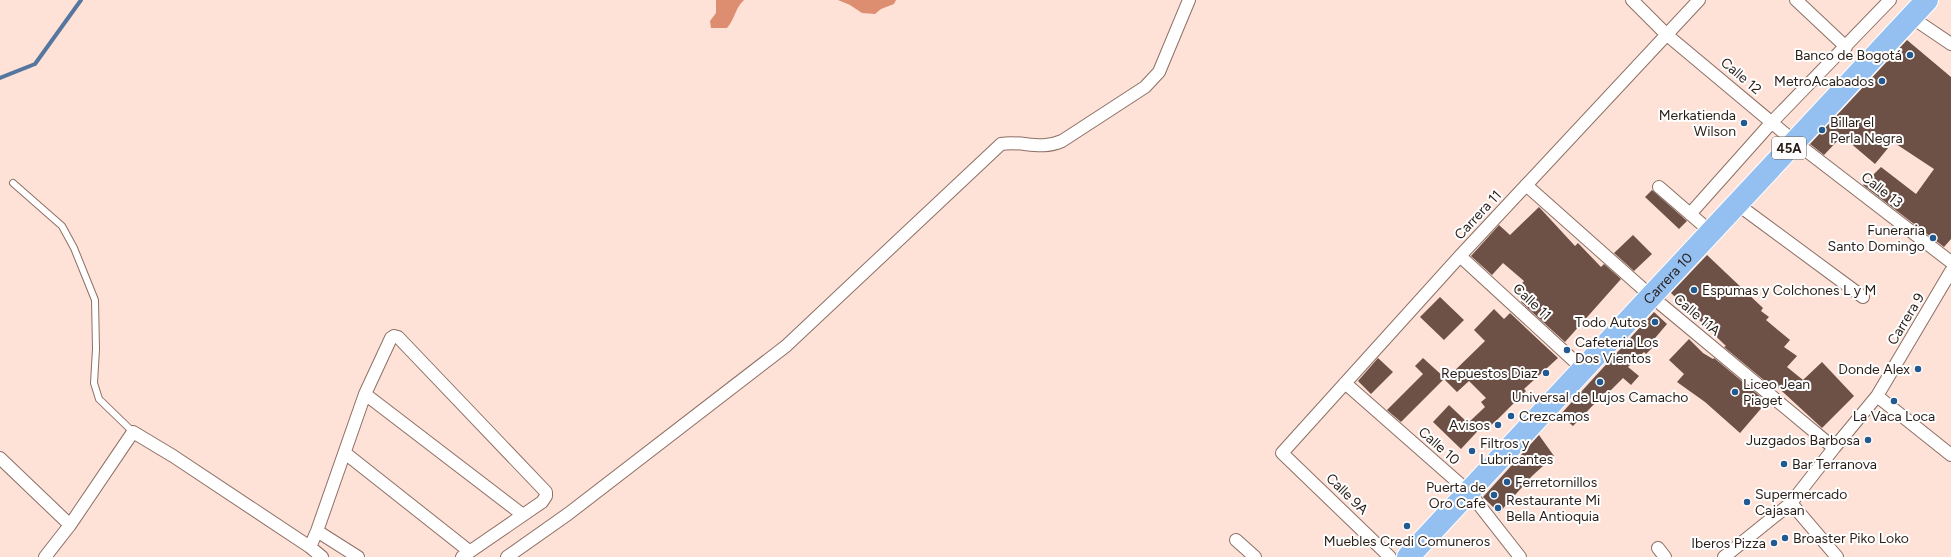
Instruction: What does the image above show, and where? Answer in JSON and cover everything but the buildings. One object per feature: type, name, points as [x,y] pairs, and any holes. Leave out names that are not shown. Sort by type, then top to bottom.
[{"type":"highway","name":"Carrera 10","points":[[1408,557],[1927,0]]},
{"type":"street","points":[[507,557],[568,514],[786,346],[1001,144],[1011,142],[1040,147],[1051,146],[1062,141],[1144,87],[1158,72],[1189,0]]},
{"type":"street","points":[[1632,0],[1667,34]]},
{"type":"street","name":"Carrera 11","points":[[1282,453],[1460,256],[1699,0]]},
{"type":"street","points":[[1796,0],[1846,47]]},
{"type":"street","points":[[1690,214],[1772,122],[1890,0]]},
{"type":"street","points":[[1911,17],[1951,44]]},
{"type":"street","name":"Calle 12","points":[[1667,34],[1795,142]]},
{"type":"street","name":"Calle 13","points":[[1795,142],[1951,262]]},
{"type":"street","name":"Calle 11A","points":[[1526,185],[1651,296],[1834,448]]},
{"type":"street","points":[[1659,186],[1711,232]]},
{"type":"street","points":[[1737,204],[1863,297]]},
{"type":"street","name":"Calle 11","points":[[1460,256],[1583,369]]},
{"type":"street","name":"Carrera 9","points":[[1724,557],[1791,503],[1877,396],[1951,272]]},
{"type":"street","points":[[310,547],[345,454],[365,394],[390,338],[394,336],[398,337],[546,492],[546,496],[542,502],[466,554],[345,454]]},
{"type":"street","name":"Calle 10","points":[[1345,383],[1469,492],[1520,557]]},
{"type":"street","points":[[365,394],[523,515]]},
{"type":"street","points":[[1877,396],[1951,455]]},
{"type":"street","points":[[45,557],[70,525],[133,432],[173,456],[310,547],[322,557]]},
{"type":"street","name":"Calle 9A","points":[[1282,453],[1390,557]]},
{"type":"street","points":[[0,458],[70,525]]},
{"type":"street","points":[[1791,503],[1837,557]]},
{"type":"street","points":[[317,531],[358,557]]},
{"type":"street","points":[[1236,540],[1255,557]]},
{"type":"lane","points":[[13,183],[62,226],[74,248],[95,300],[94,383],[99,399],[133,432]]},
{"type":"shaded area","points":[[716,0],[744,0],[727,28],[711,28],[710,21],[716,13]]},
{"type":"shaded area","points":[[838,0],[896,0],[894,4],[881,9],[875,14],[862,13],[850,5]]},
{"type":"waterway","points":[[0,78],[35,64],[81,0]]},
{"type":"place","name":"Banco de Bogotá","points":[[1910,55]]},
{"type":"place","name":"MetroAcabados","points":[[1882,81]]},
{"type":"place","name":"Merkatienda Wilson","points":[[1744,123]]},
{"type":"place","name":"Billar el Perla Negra","points":[[1822,130]]},
{"type":"place","name":"Funeraria Santo Domingo","points":[[1933,238]]},
{"type":"place","name":"Espumas y Colchones L y M","points":[[1694,290]]},
{"type":"place","name":"Todo Autos","points":[[1655,322]]},
{"type":"place","name":"Cafeteria Los Dos Vientos","points":[[1567,350]]},
{"type":"place","name":"Donde Alex","points":[[1918,369]]},
{"type":"place","name":"Repuestos Diaz","points":[[1546,373]]},
{"type":"place","name":"Universal de Lujos Camacho","points":[[1600,382]]},
{"type":"place","name":"Liceo Jean Piaget","points":[[1735,392]]},
{"type":"place","name":"La Vaca Loca","points":[[1894,401]]},
{"type":"place","name":"Crezcamos","points":[[1511,416]]},
{"type":"place","name":"Avisos","points":[[1498,425]]},
{"type":"place","name":"Juzgados Barbosa","points":[[1868,440]]},
{"type":"place","name":"Filtros y Lubricantes","points":[[1472,451]]},
{"type":"place","name":"Bar Terranova","points":[[1784,464]]},
{"type":"place","name":"Ferretornillos","points":[[1507,482]]},
{"type":"place","name":"Puerta de Oro Cafe","points":[[1494,495]]},
{"type":"place","name":"Supermercado Cajasan","points":[[1747,502]]},
{"type":"place","name":"Restaurante Mi Bella Antioquia","points":[[1498,508]]},
{"type":"place","name":"Muebles Credi Comuneros","points":[[1407,526]]},
{"type":"place","name":"Broaster Piko Loko","points":[[1785,538]]},
{"type":"place","name":"Iberos Pizza","points":[[1774,543]]}]
